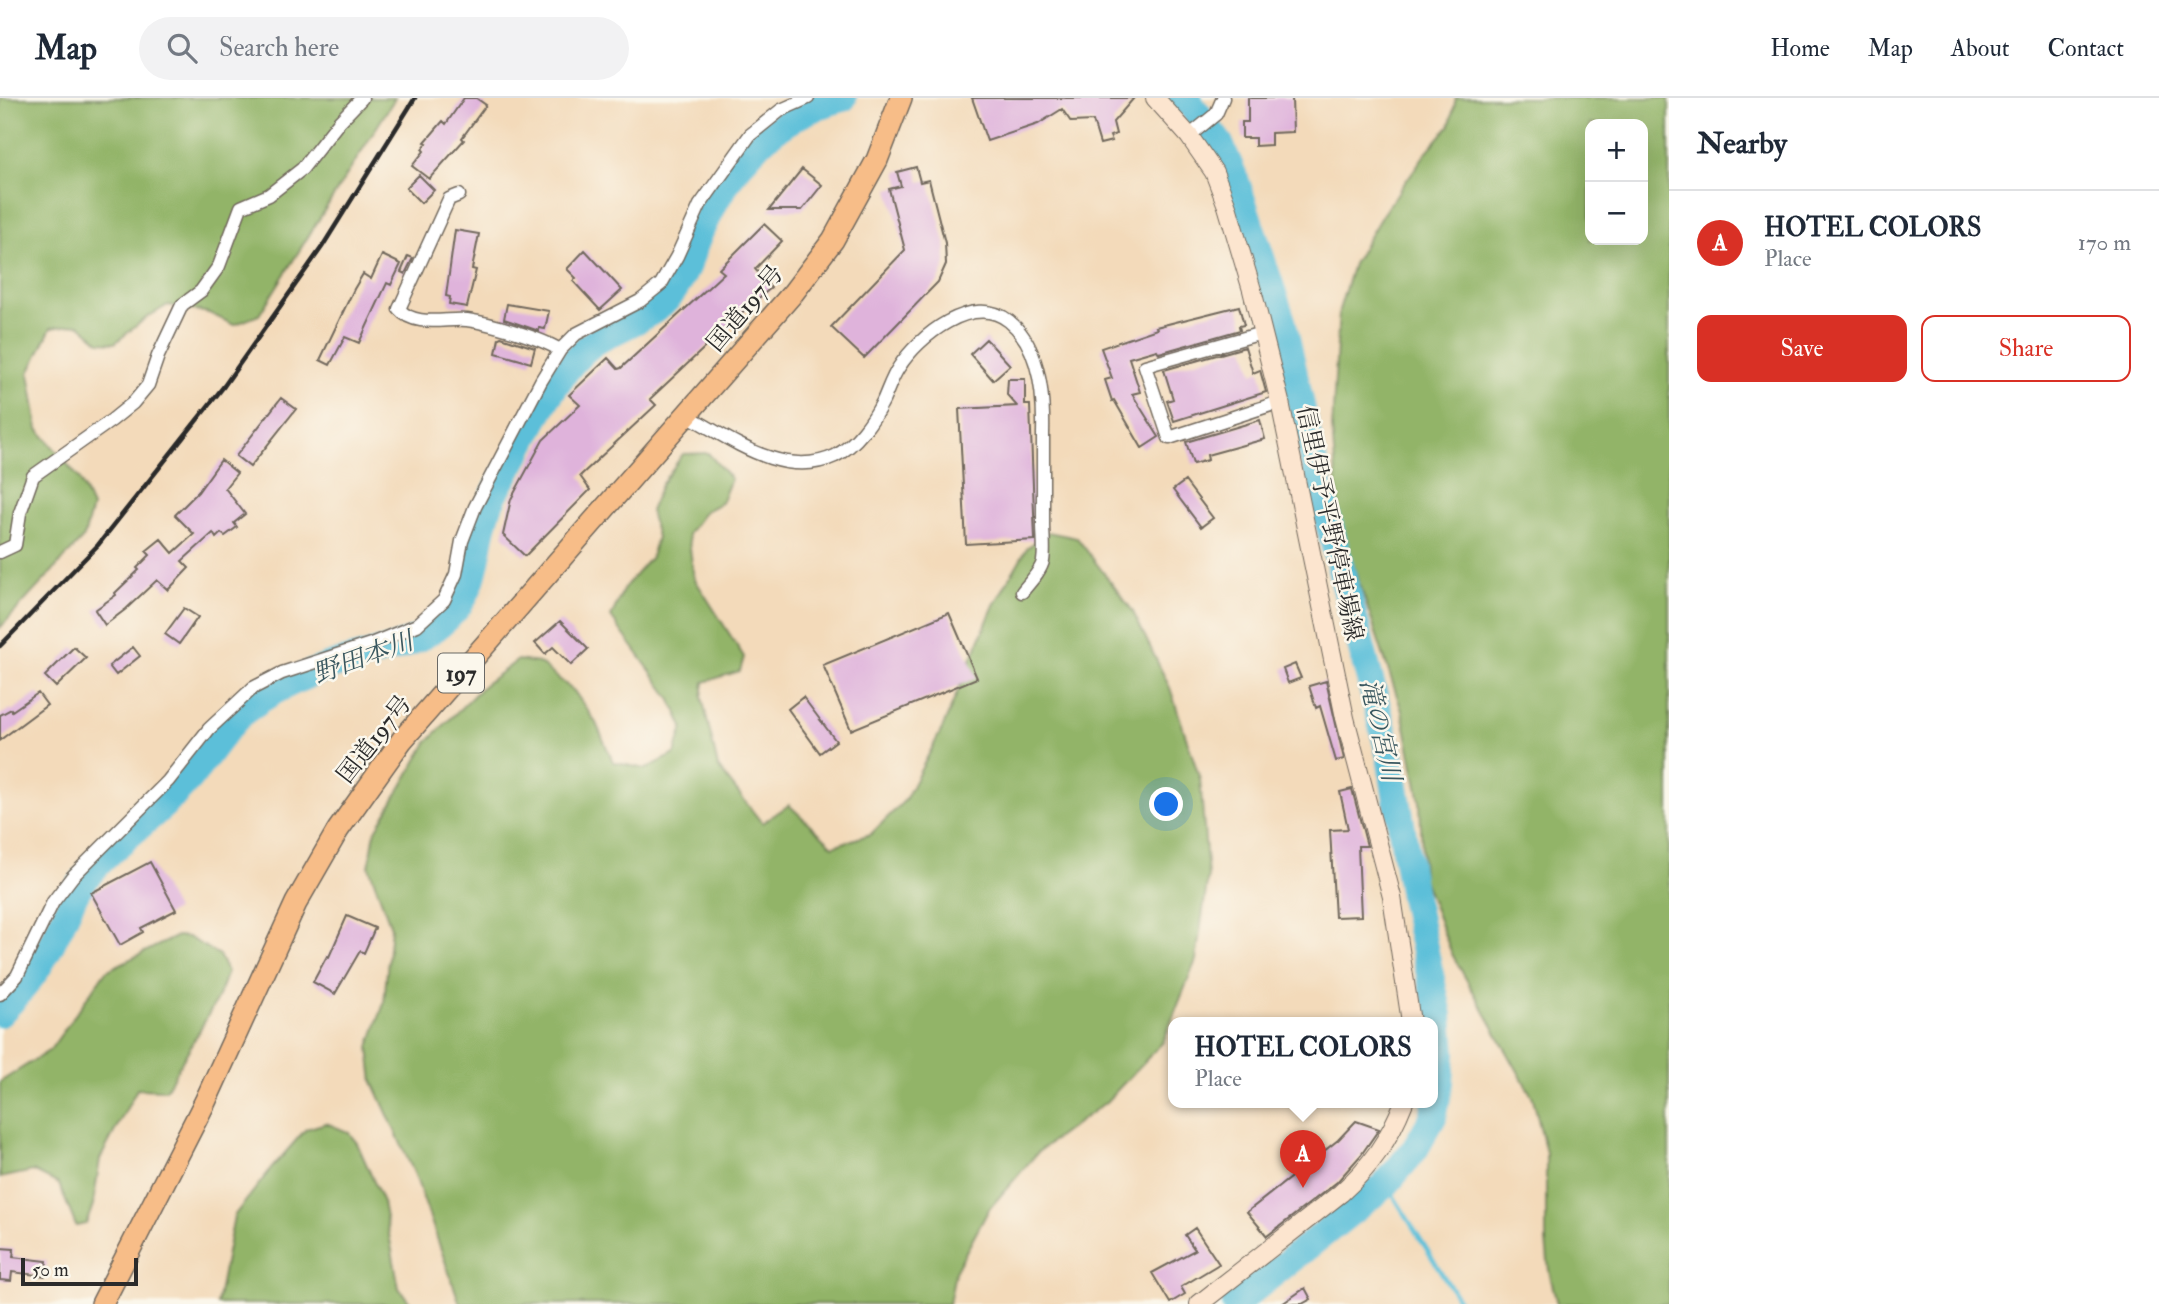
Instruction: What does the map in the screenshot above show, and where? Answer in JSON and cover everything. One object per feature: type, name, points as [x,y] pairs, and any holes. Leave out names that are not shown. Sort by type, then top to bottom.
[{"type":"highway","name":"国道197号","points":[[102,1304],[205,1102],[296,903],[338,830],[402,740],[793,293],[833,240],[877,160],[901,98]]},
{"type":"main road","name":"信里伊予平野停車場線","points":[[1155,98],[1191,134],[1214,172],[1227,206],[1280,402],[1345,718],[1392,897],[1410,1017]]},
{"type":"main road","points":[[1199,1304],[1363,1173],[1392,1132],[1402,1108]]},
{"type":"street","points":[[0,552],[15,545],[20,513],[33,477],[123,412],[148,385],[158,356],[183,305],[201,291],[219,265],[241,207],[269,195],[302,169],[362,98]]},
{"type":"street","points":[[0,995],[17,976],[52,902],[72,877],[168,781],[209,729],[253,688],[282,673],[371,644],[417,625],[444,600],[456,574],[463,541],[475,507],[560,350],[576,334],[640,301],[661,284],[700,205],[750,135],[780,110],[808,98]]},
{"type":"street","points":[[1191,134],[1216,114],[1223,98]]},
{"type":"street","points":[[459,195],[449,199],[400,309],[402,313],[417,320],[475,322],[548,342],[560,350]]},
{"type":"street","points":[[688,416],[763,456],[787,462],[812,462],[835,456],[856,441],[881,404],[899,367],[927,336],[965,313],[986,311],[1007,319],[1020,332],[1032,356],[1041,386],[1044,427],[1043,563],[1023,592]]},
{"type":"street","points":[[1262,333],[1145,366],[1169,438],[1280,402]]},
{"type":"green space","points":[[0,98],[395,98],[259,315],[234,325],[209,313],[168,305],[146,318],[115,343],[100,342],[79,324],[51,328],[29,373],[38,429],[79,478],[92,507],[84,537],[0,628]]},
{"type":"green space","points":[[1456,98],[1669,98],[1669,1304],[1557,1304],[1549,1271],[1546,1241],[1546,1153],[1533,1098],[1452,954],[1423,879],[1420,802],[1402,711],[1340,525],[1332,428],[1339,310],[1353,264],[1382,215],[1428,150],[1450,125]]},
{"type":"green space","points":[[708,453],[731,479],[721,503],[705,511],[688,534],[694,578],[744,657],[740,671],[704,682],[702,697],[718,767],[762,823],[789,805],[833,846],[871,834],[905,800],[942,729],[994,605],[1027,548],[1048,532],[1077,538],[1132,610],[1170,688],[1200,779],[1208,876],[1196,960],[1173,1017],[1168,1017],[1168,1030],[1163,1042],[1106,1102],[1038,1152],[989,1209],[955,1272],[949,1304],[460,1304],[415,1175],[373,1082],[369,1047],[384,1003],[391,927],[369,867],[375,832],[428,741],[484,685],[518,660],[539,663],[574,691],[596,723],[613,762],[646,769],[675,754],[683,727],[670,698],[611,617],[624,588],[651,557],[657,537],[650,511],[661,485],[683,454]]},
{"type":"green space","points":[[177,936],[188,937],[219,955],[227,972],[217,999],[166,1090],[137,1089],[100,1159],[93,1205],[86,1224],[76,1226],[59,1184],[33,1171],[0,1178],[0,1082],[50,1050],[106,971]]},
{"type":"green space","points":[[326,1123],[348,1132],[357,1143],[383,1202],[399,1288],[411,1304],[217,1304],[234,1216],[306,1129]]},
{"type":"building","points":[[464,98],[476,98],[486,105],[462,138],[464,140],[429,179],[412,166],[424,151],[422,149],[427,143],[425,142],[443,121],[446,124]]},
{"type":"building","points":[[972,98],[1134,98],[1113,122],[1116,134],[1110,136],[1112,141],[1100,144],[1093,121],[1071,122],[1062,109],[1038,124],[987,141]]},
{"type":"building","points":[[1248,98],[1292,98],[1293,132],[1271,133],[1271,145],[1255,146],[1255,138],[1242,138],[1242,122],[1248,122]]},
{"type":"building","points":[[916,167],[920,182],[929,180],[945,243],[946,264],[938,282],[864,358],[831,327],[905,250],[889,189],[901,186],[897,172]]},
{"type":"building","points":[[802,169],[822,185],[802,210],[769,210]]},
{"type":"building","points":[[419,175],[434,190],[421,203],[406,188]]},
{"type":"building","points":[[764,224],[782,241],[755,269],[771,288],[650,399],[656,405],[580,476],[590,490],[525,556],[503,535],[511,499],[543,440],[580,405],[569,395],[608,358],[618,369],[621,368],[724,273],[719,269]]},
{"type":"building","points":[[455,230],[479,234],[472,269],[476,270],[467,307],[449,304],[450,297],[446,296]]},
{"type":"building","points":[[585,250],[622,290],[600,310],[573,281],[576,278],[567,269]]},
{"type":"building","points":[[382,255],[401,264],[391,285],[387,283],[359,343],[345,337],[330,365],[320,360],[354,289],[363,274],[371,279]]},
{"type":"building","points":[[408,256],[413,258],[405,274],[401,272]]},
{"type":"building","points":[[507,304],[549,311],[545,329],[539,328],[539,331],[504,319]]},
{"type":"building","points":[[1239,306],[1244,325],[1239,326],[1240,330],[1159,353],[1157,350],[1129,358],[1140,392],[1132,394],[1159,437],[1142,448],[1114,400],[1112,401],[1105,380],[1112,378],[1101,348],[1157,329],[1156,327]]},
{"type":"building","points":[[501,337],[535,348],[531,363],[496,353]]},
{"type":"building","points":[[986,339],[1010,365],[993,380],[970,354]]},
{"type":"building","points":[[1245,347],[1253,373],[1260,370],[1266,392],[1174,421],[1167,401],[1173,399],[1164,370]]},
{"type":"building","points":[[1008,379],[1025,379],[1025,405],[1030,405],[1035,540],[966,544],[959,409],[1017,406],[1007,395]]},
{"type":"building","points":[[281,398],[296,409],[250,467],[236,456]]},
{"type":"building","points":[[1260,420],[1265,439],[1207,455],[1208,460],[1193,464],[1186,442]]},
{"type":"building","points":[[221,460],[237,473],[225,488],[245,514],[234,523],[237,527],[225,536],[221,533],[216,538],[213,533],[182,561],[189,568],[168,590],[157,580],[105,625],[95,610],[116,595],[139,570],[137,568],[150,555],[146,551],[161,539],[173,553],[194,534],[175,515],[198,492]]},
{"type":"building","points":[[1185,481],[1213,518],[1201,527],[1173,490]]},
{"type":"building","points":[[184,608],[198,617],[179,644],[165,634]]},
{"type":"building","points":[[949,613],[977,678],[851,730],[823,665]]},
{"type":"building","points":[[560,621],[588,649],[571,665],[553,647],[545,654],[535,643]]},
{"type":"building","points":[[74,647],[86,658],[56,687],[45,676]]},
{"type":"building","points":[[133,647],[140,656],[116,675],[109,666]]},
{"type":"building","points":[[1295,664],[1301,678],[1288,683],[1283,669]]},
{"type":"building","points":[[1326,681],[1344,759],[1336,761],[1320,706],[1316,708],[1309,686]]},
{"type":"building","points":[[38,693],[47,705],[0,740],[0,715],[11,709],[12,711]]},
{"type":"building","points":[[803,697],[836,741],[820,753],[788,709]]},
{"type":"building","points":[[1352,789],[1367,846],[1358,846],[1361,916],[1335,917],[1330,830],[1348,829],[1340,792]]},
{"type":"building","points":[[150,862],[176,910],[141,928],[143,932],[120,945],[91,893]]},
{"type":"building","points":[[347,916],[375,928],[364,953],[360,951],[335,994],[313,982],[327,956],[329,957]]},
{"type":"building","points":[[1356,1121],[1379,1129],[1361,1155],[1337,1182],[1267,1236],[1247,1212],[1338,1140]]},
{"type":"building","points":[[1195,1228],[1219,1264],[1181,1287],[1185,1294],[1170,1303],[1152,1273],[1195,1250],[1185,1235]]},
{"type":"building","points":[[0,1248],[14,1249],[13,1257],[47,1261],[45,1276],[12,1272],[11,1281],[0,1280]]},
{"type":"building","points":[[1305,1288],[1311,1299],[1302,1304],[1282,1304]]},
{"type":"waterway","name":"野田本川","points":[[0,1013],[38,966],[76,892],[91,872],[117,845],[173,796],[239,716],[262,699],[302,677],[403,645],[443,623],[463,599],[469,586],[491,501],[563,374],[590,345],[642,317],[659,306],[673,292],[715,202],[742,161],[758,144],[796,117],[843,98]]},
{"type":"waterway","name":"滝の宮川","points":[[1181,98],[1190,104],[1220,144],[1235,179],[1283,324],[1319,486],[1390,756],[1413,897],[1439,1015],[1442,1053],[1438,1092]]},
{"type":"waterway","name":"滝の宮川","points":[[1235,1304],[1386,1184],[1415,1149],[1433,1117],[1435,1108]]},
{"type":"waterway","points":[[1386,1184],[1461,1304]]},
{"type":"railway","points":[[0,646],[98,545],[224,386],[322,247],[415,98]]},
{"type":"place","name":"HOTEL COLORS","points":[[1303,1188]]}]
